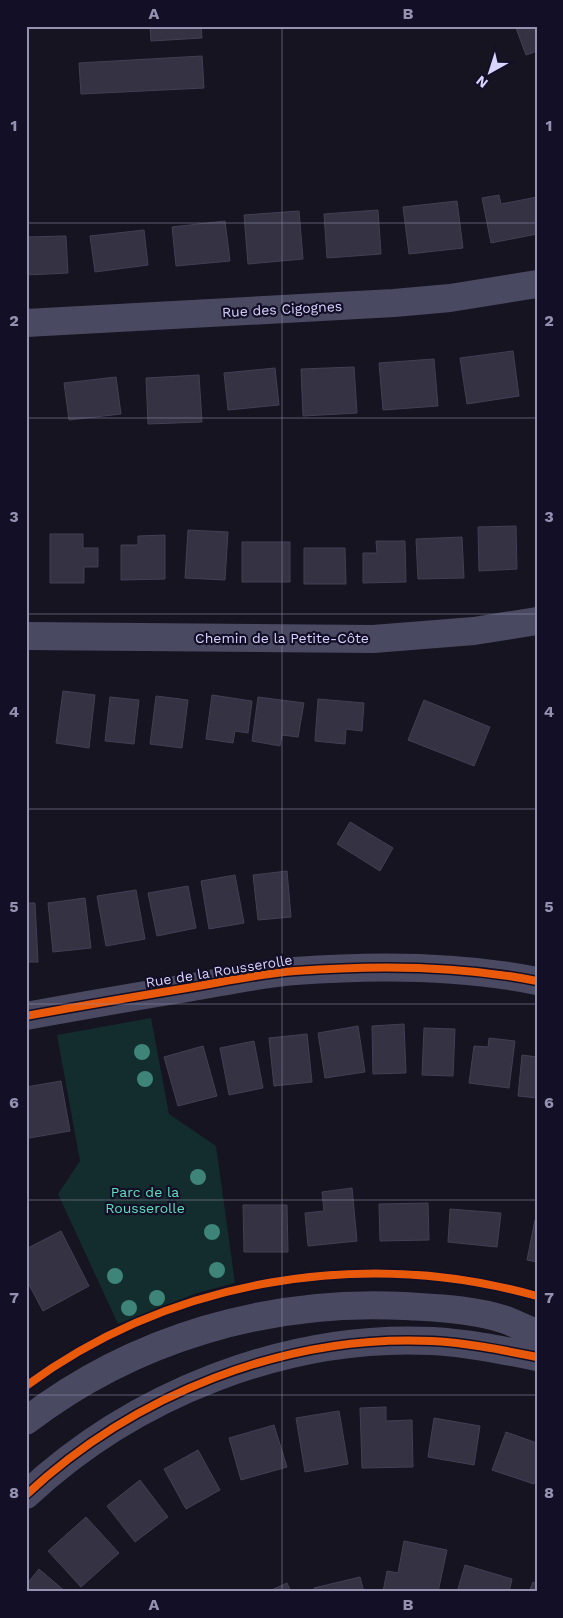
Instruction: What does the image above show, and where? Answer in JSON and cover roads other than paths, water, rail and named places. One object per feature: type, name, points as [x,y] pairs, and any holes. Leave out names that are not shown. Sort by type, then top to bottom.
[{"type":"street","name":"Rue des Cigognes","points":[[26,322],[394,303],[450,298],[537,284]]},
{"type":"street","name":"Chemin de la Petite-Côte","points":[[26,636],[373,639],[537,622]]},
{"type":"street","name":"Rue de la Rousserolle","points":[[26,1016],[251,977],[313,970],[352,968],[436,969],[470,971],[537,981]]},
{"type":"street","points":[[26,1422],[78,1384],[141,1352],[206,1328],[275,1313],[322,1308],[374,1306],[437,1308],[504,1319],[537,1333]]},
{"type":"street","points":[[26,1495],[84,1446],[133,1416],[214,1378],[271,1359],[356,1343],[422,1341],[477,1345],[537,1357]]},
{"type":"park label","name":"Parc de la Rousserolle","points":[[145,1200]]}]
